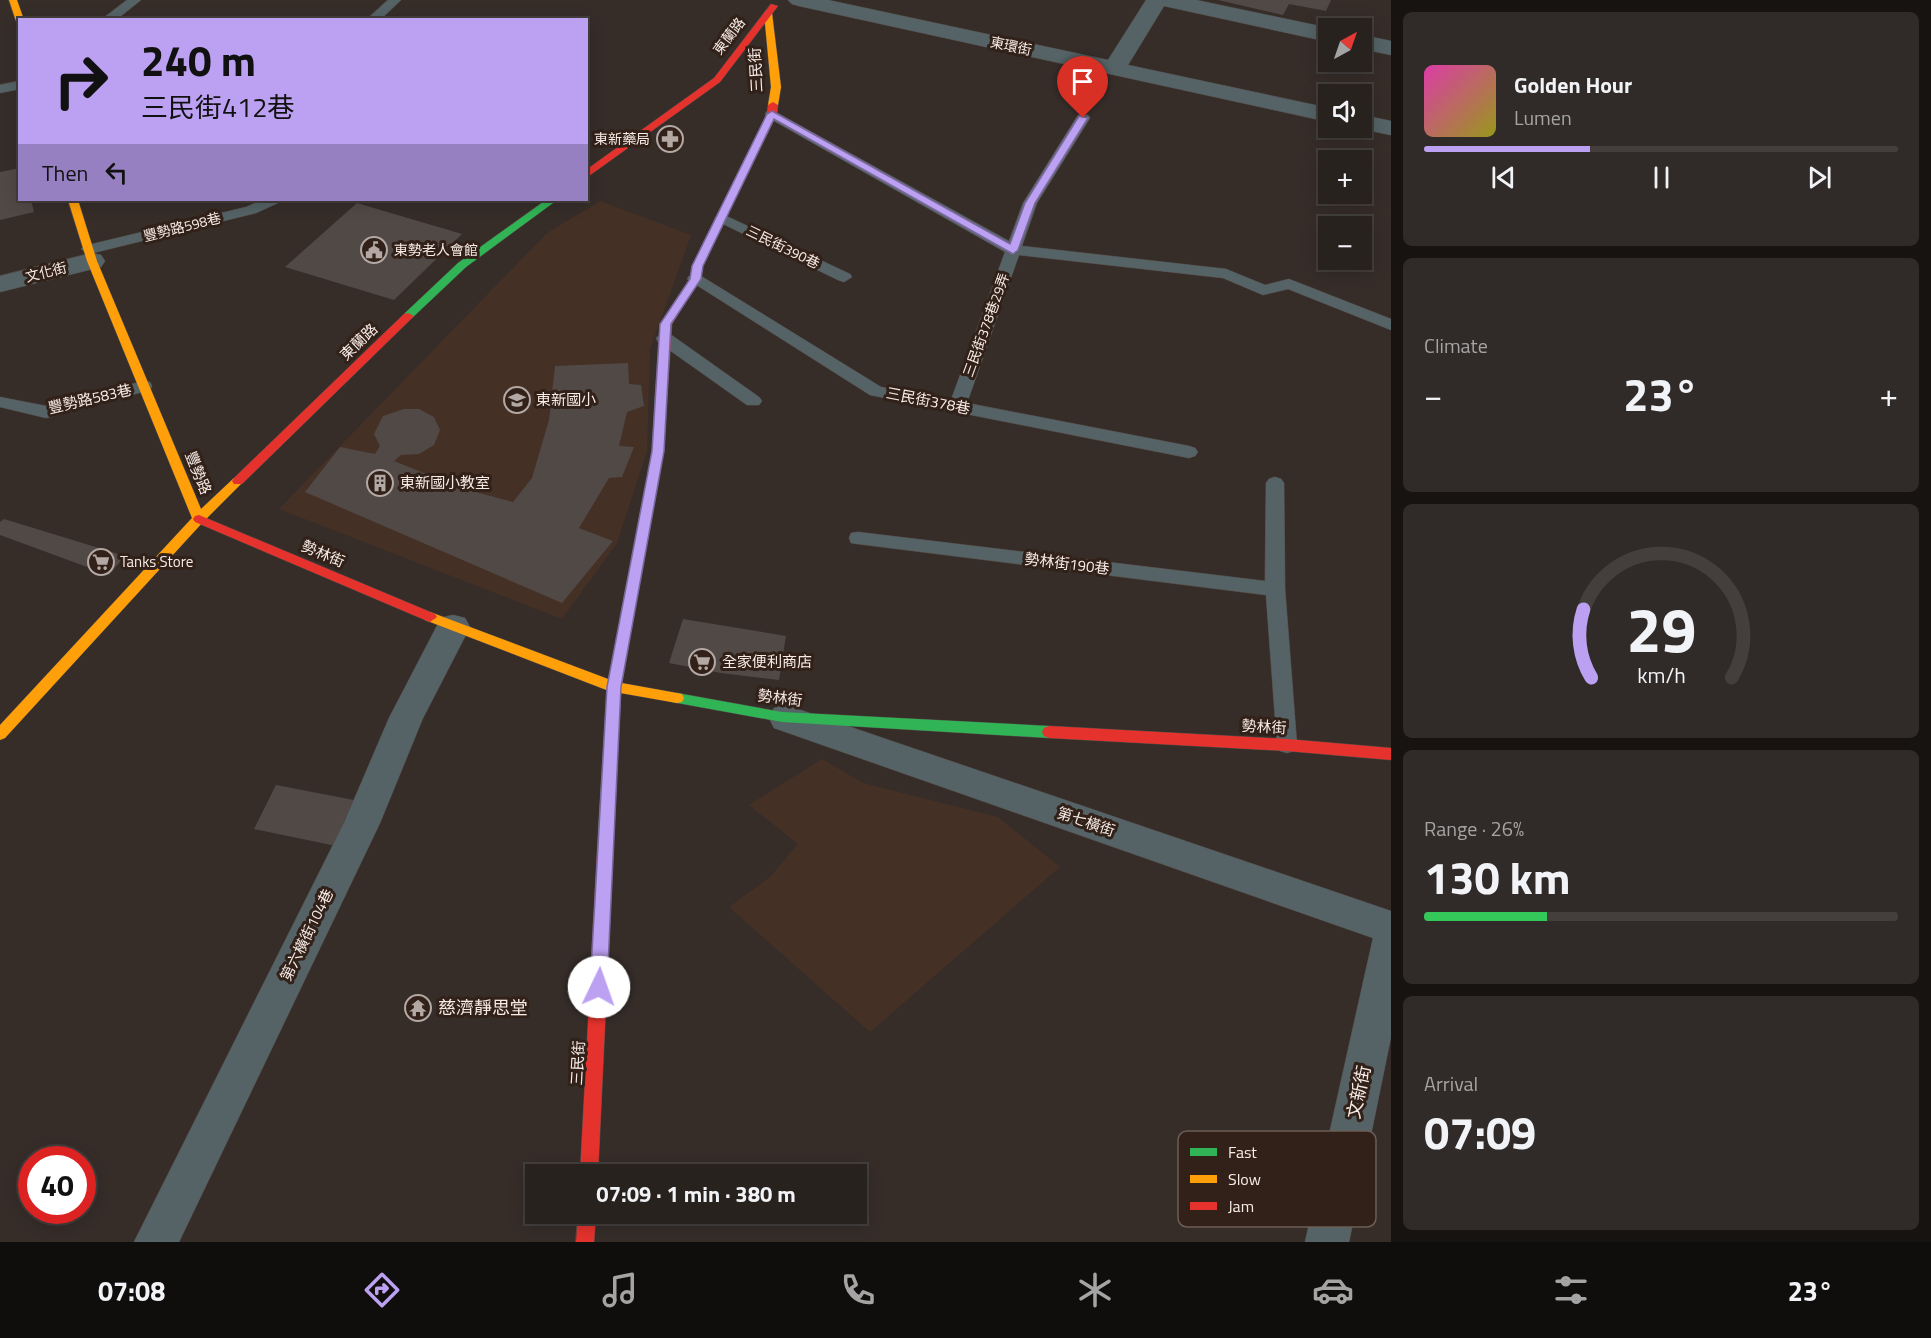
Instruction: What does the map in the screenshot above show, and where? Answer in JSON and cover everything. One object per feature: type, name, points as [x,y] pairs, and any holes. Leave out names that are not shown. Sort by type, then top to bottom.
[{"type":"street","name":"東蘭路","points":[[588,174],[717,80],[780,0]]},
{"type":"street","name":"東環街","points":[[799,0],[1318,113]]},
{"type":"street","points":[[1114,69],[1157,0]]},
{"type":"street","points":[[1166,0],[1318,33]]},
{"type":"street","points":[[14,2],[19,18]]},
{"type":"street","name":"三民街","points":[[590,1164],[614,687],[658,451],[666,324],[695,279],[697,266],[772,114],[776,87],[768,13]]},
{"type":"street","points":[[1372,44],[1391,48]]},
{"type":"street","points":[[1372,124],[1391,128]]},
{"type":"street","name":"豐勢路","points":[[0,734],[199,519],[91,255],[74,201]]},
{"type":"street","name":"東蘭路","points":[[199,519],[462,265],[551,201]]},
{"type":"street","name":"文化街","points":[[0,284],[91,255]]},
{"type":"street","name":"勢林街","points":[[199,519],[453,627],[614,687],[782,717],[1287,745],[1391,754]]},
{"type":"street","name":"第六橫街104巷","points":[[156,1242],[362,823],[406,718],[453,627]]},
{"type":"street","name":"第七橫街","points":[[782,717],[1391,928]]},
{"type":"street","name":"文新街","points":[[1350,1131],[1391,941]]},
{"type":"street","points":[[585,1242],[586,1224]]},
{"type":"street","name":"文新街","points":[[1326,1242],[1329,1227]]},
{"type":"lane","points":[[110,18],[135,0]]},
{"type":"lane","points":[[374,18],[395,0]]},
{"type":"lane","points":[[0,4],[14,2]]},
{"type":"lane","points":[[0,89],[18,85]]},
{"type":"lane","points":[[772,114],[1013,250],[1226,274],[1263,290],[1288,284],[1391,325]]},
{"type":"lane","name":"三民街378巷29弄","points":[[957,407],[1030,203],[1083,118]]},
{"type":"lane","name":"豐勢路598巷","points":[[91,255],[251,210],[271,201]]},
{"type":"lane","name":"三民街390巷","points":[[722,218],[844,277]]},
{"type":"lane","name":"三民街378巷","points":[[695,279],[876,392],[1189,452]]},
{"type":"lane","points":[[664,338],[753,401]]},
{"type":"lane","name":"豐勢路583巷","points":[[0,402],[46,412],[144,386]]},
{"type":"lane","points":[[1275,483],[1275,589],[1287,745]]},
{"type":"lane","name":"勢林街190巷","points":[[858,538],[1275,589]]},
{"type":"shaded area","name":"東新國小","points":[[600,201],[691,235],[650,349],[647,451],[617,543],[562,619],[279,509],[547,233]]},
{"type":"shaded area","points":[[822,759],[863,783],[998,817],[1060,867],[870,1032],[729,907],[770,877],[798,844],[749,805]]},
{"type":"building","points":[[1218,0],[1331,0],[1326,11],[1289,4],[1283,15]]},
{"type":"building","points":[[18,168],[18,201],[31,201],[34,212],[0,220],[0,172]]},
{"type":"building","name":"東勢老人會館","points":[[357,203],[462,234],[394,300],[285,267]]},
{"type":"building","name":"東新國小教室","points":[[628,363],[629,384],[641,385],[644,406],[627,412],[619,446],[634,447],[622,477],[609,478],[579,528],[613,541],[562,603],[305,492],[340,447],[375,454],[380,446],[374,434],[383,416],[404,409],[419,409],[434,417],[440,430],[434,445],[419,454],[401,455],[394,461],[461,488],[513,502],[532,478],[549,420],[555,366]]},
{"type":"building","points":[[4,519],[125,556],[109,575],[0,535],[0,522]]},
{"type":"building","points":[[683,619],[786,636],[779,680],[721,673],[669,663]]},
{"type":"building","points":[[276,785],[359,801],[341,847],[254,829]]},
{"type":"traffic: fast","points":[[408,316],[462,265],[551,201]]},
{"type":"traffic: fast","points":[[606,835],[614,687],[658,451],[661,397]]},
{"type":"traffic: fast","points":[[677,698],[782,717],[1049,732]]},
{"type":"traffic: slow","points":[[13,0],[19,18]]},
{"type":"traffic: slow","points":[[768,13],[776,87],[773,105]]},
{"type":"traffic: slow","points":[[73,201],[92,261],[199,519]]},
{"type":"traffic: slow","points":[[0,734],[199,519],[238,481]]},
{"type":"traffic: slow","points":[[430,617],[614,687],[677,698]]},
{"type":"traffic: jam","points":[[588,174],[717,80],[774,6]]},
{"type":"traffic: jam","points":[[661,397],[666,324],[695,279],[697,266],[772,114],[773,105]]},
{"type":"traffic: jam","points":[[238,481],[408,316]]},
{"type":"traffic: jam","points":[[199,519],[430,617]]},
{"type":"traffic: jam","points":[[1049,732],[1287,745],[1391,754]]},
{"type":"traffic: jam","points":[[590,1164],[606,835]]},
{"type":"traffic: jam","points":[[585,1242],[586,1224]]},
{"type":"place","name":"東新藥局","points":[[670,139]]},
{"type":"place","name":"東勢老人會館","points":[[374,250]]},
{"type":"place","name":"東新國小","points":[[517,400]]},
{"type":"place","name":"東新國小教室","points":[[380,483]]},
{"type":"place","name":"Tanks Store","points":[[101,562]]},
{"type":"place","name":"全家便利商店","points":[[702,662]]},
{"type":"place","name":"慈濟靜思堂","points":[[418,1008]]},
{"type":"route","points":[[599,987],[614,687],[658,451],[666,324],[695,279],[697,266],[772,114],[1013,250],[1030,203],[1083,118]]}]
